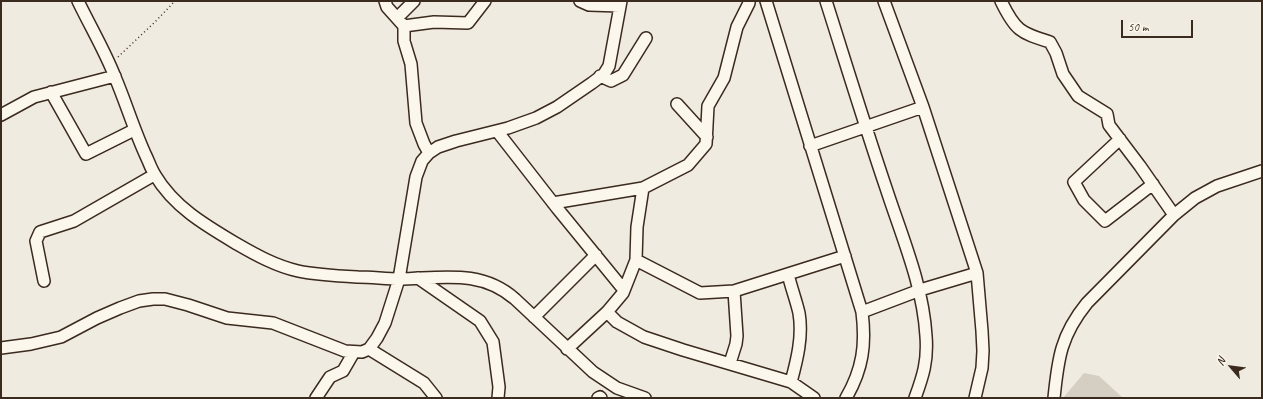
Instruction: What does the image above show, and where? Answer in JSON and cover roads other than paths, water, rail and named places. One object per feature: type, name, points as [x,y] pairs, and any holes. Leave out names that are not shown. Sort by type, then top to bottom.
[{"type":"street","points":[[78,1],[115,76],[134,130],[154,175],[167,192],[192,216],[253,253],[280,266],[299,271],[326,275],[399,279],[476,279],[494,284],[509,293],[582,363],[609,384],[645,398]]},
{"type":"street","points":[[384,1],[387,7],[404,26],[404,41],[410,64],[416,123],[429,153]]},
{"type":"street","points":[[397,18],[414,1]]},
{"type":"street","points":[[404,26],[434,22],[468,22],[485,1]]},
{"type":"street","points":[[1,348],[61,338],[97,318],[120,308],[139,301],[165,299],[188,304],[227,318],[273,323],[336,349],[362,352],[369,349],[385,323],[399,279],[416,177],[422,161],[429,153],[438,147],[456,140],[508,128],[536,118],[557,107],[600,76],[609,66],[621,4],[589,5],[580,1]]},
{"type":"street","points":[[553,203],[643,188],[688,165],[706,144],[708,106],[724,78],[737,27],[749,1]]},
{"type":"street","points":[[766,1],[862,312],[865,339],[863,353],[859,371],[846,398]]},
{"type":"street","points":[[826,1],[920,290],[926,337],[926,356],[924,375],[914,398]]},
{"type":"street","points":[[884,1],[923,108],[977,273],[982,331],[982,368],[975,398]]},
{"type":"street","points":[[1001,1],[1017,29],[1030,36],[1050,42],[1056,53],[1063,74],[1078,96],[1107,114],[1109,126],[1153,184],[1174,215]]},
{"type":"street","points":[[600,76],[611,81],[623,75],[646,38]]},
{"type":"street","points":[[1,115],[34,97],[115,76]]},
{"type":"street","points":[[51,92],[86,154],[134,130]]},
{"type":"street","points":[[677,104],[707,137]]},
{"type":"street","points":[[810,146],[923,108]]},
{"type":"street","points":[[497,131],[624,290]]},
{"type":"street","points":[[1120,139],[1074,182],[1084,200],[1105,221],[1153,184]]},
{"type":"street","points":[[1054,398],[1056,375],[1066,335],[1078,313],[1087,303],[1174,215],[1195,198],[1210,189],[1262,171]]},
{"type":"street","points":[[44,281],[36,241],[40,232],[74,221],[154,175]]},
{"type":"street","points":[[567,349],[607,312],[624,290],[636,260],[636,234],[643,188]]},
{"type":"street","points":[[534,317],[596,255]]},
{"type":"street","points":[[636,260],[700,293],[734,291],[845,256]]},
{"type":"street","points":[[862,312],[920,290],[977,273]]},
{"type":"street","points":[[788,274],[799,313],[800,322],[799,348],[790,382]]},
{"type":"street","points":[[418,278],[480,322],[493,342],[500,387],[498,398]]},
{"type":"street","points":[[730,364],[737,336],[734,291]]},
{"type":"street","points":[[607,312],[617,322],[644,337],[790,382],[814,398]]},
{"type":"street","points":[[369,349],[424,383],[436,398]]},
{"type":"street","points":[[316,398],[330,377],[343,371],[354,352]]}]
